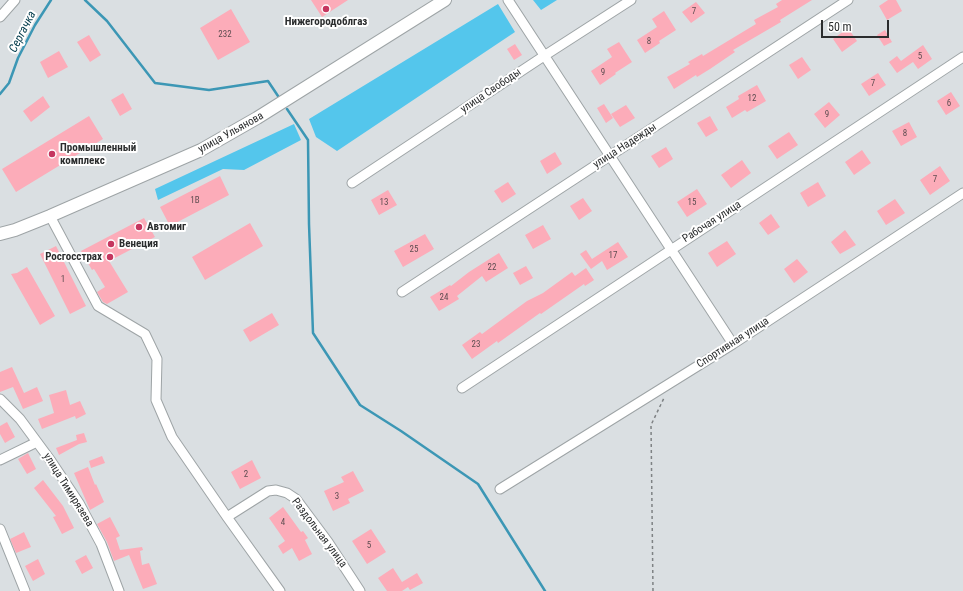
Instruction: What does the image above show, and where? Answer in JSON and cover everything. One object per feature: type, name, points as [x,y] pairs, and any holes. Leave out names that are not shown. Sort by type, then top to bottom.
[{"type":"main road","name":"улица Ульянова","points":[[0,234],[15,230],[50,216],[201,150],[257,118],[445,0]]},
{"type":"street","points":[[0,17],[15,0]]},
{"type":"street","points":[[508,0],[733,344]]},
{"type":"street","name":"улица Свободы","points":[[352,183],[631,0]]},
{"type":"street","name":"улица Надежды","points":[[402,292],[848,0]]},
{"type":"street","name":"Рабочая улица","points":[[462,388],[963,57]]},
{"type":"street","name":"Спортивная улица","points":[[500,489],[733,344],[963,193]]},
{"type":"street","points":[[50,216],[98,306],[145,334],[157,359],[156,400],[172,437],[280,591]]},
{"type":"street","name":"улица Тимирязева","points":[[0,399],[20,419],[79,503],[101,544],[119,591]]},
{"type":"street","points":[[0,460],[37,442]]},
{"type":"street","name":"Раздольная улица","points":[[227,517],[268,491],[276,490],[286,493],[296,499],[328,542],[360,591]]},
{"type":"street","points":[[0,529],[25,591]]},
{"type":"path","points":[[653,591],[651,425],[672,382]]},
{"type":"shaded area","points":[[533,0],[557,0],[541,10]]},
{"type":"shaded area","points":[[498,4],[515,32],[337,151],[316,137],[309,119]]},
{"type":"shaded area","points":[[294,124],[301,140],[244,170],[223,169],[158,200],[155,189]]},
{"type":"building","name":"Нижегородоблгаз","points":[[311,0],[348,0],[322,17]]},
{"type":"building","points":[[782,0],[812,0],[780,20],[781,22],[733,50],[735,52],[710,69],[697,77],[696,75],[674,89],[667,77],[690,64],[688,62],[702,54],[703,56],[756,24],[754,20],[778,7],[776,4]]},
{"type":"building","points":[[888,0],[896,0],[902,11],[887,20],[879,6]]},
{"type":"building","points":[[696,2],[705,13],[691,23],[682,12]]},
{"type":"building","points":[[231,9],[250,42],[218,60],[200,28]]},
{"type":"building","points":[[664,11],[676,30],[659,41],[660,43],[645,53],[637,40],[657,27],[652,19]]},
{"type":"building","points":[[848,28],[857,41],[842,52],[833,39]]},
{"type":"building","points":[[885,30],[892,42],[884,46],[877,35]]},
{"type":"building","points":[[89,35],[101,55],[90,62],[77,42]]},
{"type":"building","points":[[619,42],[632,62],[600,85],[591,71],[612,57],[607,49]]},
{"type":"building","points":[[515,44],[522,55],[514,60],[507,49]]},
{"type":"building","points":[[923,45],[932,59],[918,69],[913,62],[897,73],[889,62],[897,56],[901,61]]},
{"type":"building","points":[[59,51],[68,67],[48,78],[40,62]]},
{"type":"building","points":[[802,57],[811,70],[798,79],[789,65]]},
{"type":"building","points":[[878,73],[886,85],[869,96],[861,84]]},
{"type":"building","points":[[757,85],[766,101],[747,112],[745,110],[732,118],[726,107],[739,99],[738,96]]},
{"type":"building","points":[[951,92],[960,106],[946,115],[937,101]]},
{"type":"building","points":[[123,93],[132,109],[120,116],[111,100]]},
{"type":"building","points":[[43,96],[50,107],[31,122],[23,111]]},
{"type":"building","points":[[829,102],[840,115],[825,128],[814,114]]},
{"type":"building","points":[[604,104],[613,118],[606,123],[597,108]]},
{"type":"building","points":[[626,105],[635,118],[620,127],[611,114]]},
{"type":"building","name":"Промышленный комплекс","points":[[89,116],[103,139],[16,192],[2,169]]},
{"type":"building","points":[[710,116],[718,130],[706,137],[697,123]]},
{"type":"building","points":[[909,122],[917,137],[901,146],[892,131]]},
{"type":"building","points":[[789,132],[798,145],[777,159],[768,146]]},
{"type":"building","points":[[666,147],[673,159],[659,168],[651,156]]},
{"type":"building","points":[[862,150],[871,163],[854,175],[845,162]]},
{"type":"building","points":[[555,152],[562,164],[547,174],[540,161]]},
{"type":"building","points":[[742,160],[751,173],[731,188],[721,175]]},
{"type":"building","points":[[940,166],[950,181],[930,195],[920,180]]},
{"type":"building","points":[[220,176],[229,195],[170,226],[160,207]]},
{"type":"building","points":[[508,182],[516,194],[502,203],[494,191]]},
{"type":"building","points":[[818,182],[826,196],[808,207],[800,193]]},
{"type":"building","points":[[697,189],[707,204],[687,217],[677,202]]},
{"type":"building","points":[[388,190],[397,205],[379,215],[371,200]]},
{"type":"building","points":[[583,198],[592,211],[579,220],[570,206]]},
{"type":"building","points":[[895,199],[905,213],[886,225],[877,211]]},
{"type":"building","points":[[771,214],[780,227],[768,235],[759,223]]},
{"type":"building","points":[[144,218],[155,237],[109,261],[128,292],[107,304],[103,302],[97,292],[105,287],[94,269],[92,270],[81,251]]},
{"type":"building","points":[[250,223],[263,246],[205,280],[192,257]]},
{"type":"building","points":[[543,225],[551,239],[533,249],[525,235]]},
{"type":"building","points":[[845,230],[856,245],[840,254],[831,242]]},
{"type":"building","points":[[425,234],[434,249],[403,267],[394,251]]},
{"type":"building","points":[[727,241],[736,254],[717,267],[708,253]]},
{"type":"building","points":[[618,242],[628,257],[607,270],[602,261],[591,269],[580,254],[586,250],[592,259]]},
{"type":"building","points":[[56,246],[86,306],[70,314],[40,254]]},
{"type":"building","points":[[499,253],[508,268],[486,282],[482,276],[457,296],[459,299],[439,311],[430,297],[450,285],[451,286],[469,272]]},
{"type":"building","points":[[797,259],[808,272],[794,283],[784,269]]},
{"type":"building","points":[[526,266],[533,278],[520,285],[513,273]]},
{"type":"building","points":[[27,267],[55,316],[40,325],[11,274],[17,273]]},
{"type":"building","points":[[586,268],[594,280],[585,286],[584,284],[498,343],[497,341],[472,359],[462,345],[480,332],[482,334],[527,301],[543,293],[572,272],[575,276]]},
{"type":"building","points":[[272,313],[279,325],[250,342],[243,330]]},
{"type":"building","points":[[12,367],[24,393],[37,387],[43,401],[23,409],[13,387],[0,392],[0,372]]},
{"type":"building","points":[[66,390],[70,405],[80,401],[86,414],[76,419],[75,416],[42,429],[38,419],[54,413],[49,395]]},
{"type":"building","points":[[7,422],[15,437],[5,443],[0,434],[0,426]]},
{"type":"building","points":[[84,433],[87,442],[79,444],[59,455],[56,448],[77,440],[76,435]]},
{"type":"building","points":[[28,453],[36,469],[27,474],[18,459]]},
{"type":"building","points":[[102,456],[105,463],[91,468],[89,461]]},
{"type":"building","points":[[252,460],[261,478],[240,489],[231,472]]},
{"type":"building","points":[[88,467],[104,502],[90,510],[74,473]]},
{"type":"building","points":[[353,471],[364,491],[348,499],[350,503],[333,511],[324,491],[344,482],[341,477]]},
{"type":"building","points":[[43,480],[63,506],[74,528],[62,534],[53,517],[56,516],[34,488]]},
{"type":"building","points":[[283,507],[301,532],[303,531],[308,538],[305,540],[312,554],[299,561],[292,548],[283,554],[278,546],[285,541],[269,518]]},
{"type":"building","points":[[110,517],[120,536],[116,538],[120,550],[142,547],[143,550],[140,551],[142,565],[149,563],[157,584],[143,589],[129,555],[114,561],[107,542],[97,524]]},
{"type":"building","points":[[371,529],[386,552],[367,564],[352,541]]},
{"type":"building","points":[[24,532],[31,547],[16,553],[10,539]]},
{"type":"building","points":[[86,555],[93,568],[82,574],[75,561]]},
{"type":"building","points":[[38,559],[45,574],[33,581],[25,566]]},
{"type":"building","points":[[393,568],[402,582],[417,573],[423,583],[410,590],[408,587],[402,591],[387,591],[378,578]]},
{"type":"waterway","name":"Сергачка","points":[[0,94],[9,83],[18,58],[35,25],[51,0]]},
{"type":"waterway","points":[[85,0],[107,21],[155,83],[209,90],[268,81],[278,96]]},
{"type":"waterway","points":[[287,109],[308,140],[313,333],[360,405],[401,431],[478,484],[545,591]]},
{"type":"place","name":"Нижегородоблгаз","points":[[326,9]]},
{"type":"place","name":"Промышленный комплекс","points":[[52,154]]},
{"type":"place","name":"Автомиг","points":[[139,227]]},
{"type":"place","name":"Венеция","points":[[111,244]]},
{"type":"place","name":"Росгосстрах","points":[[110,257]]}]
